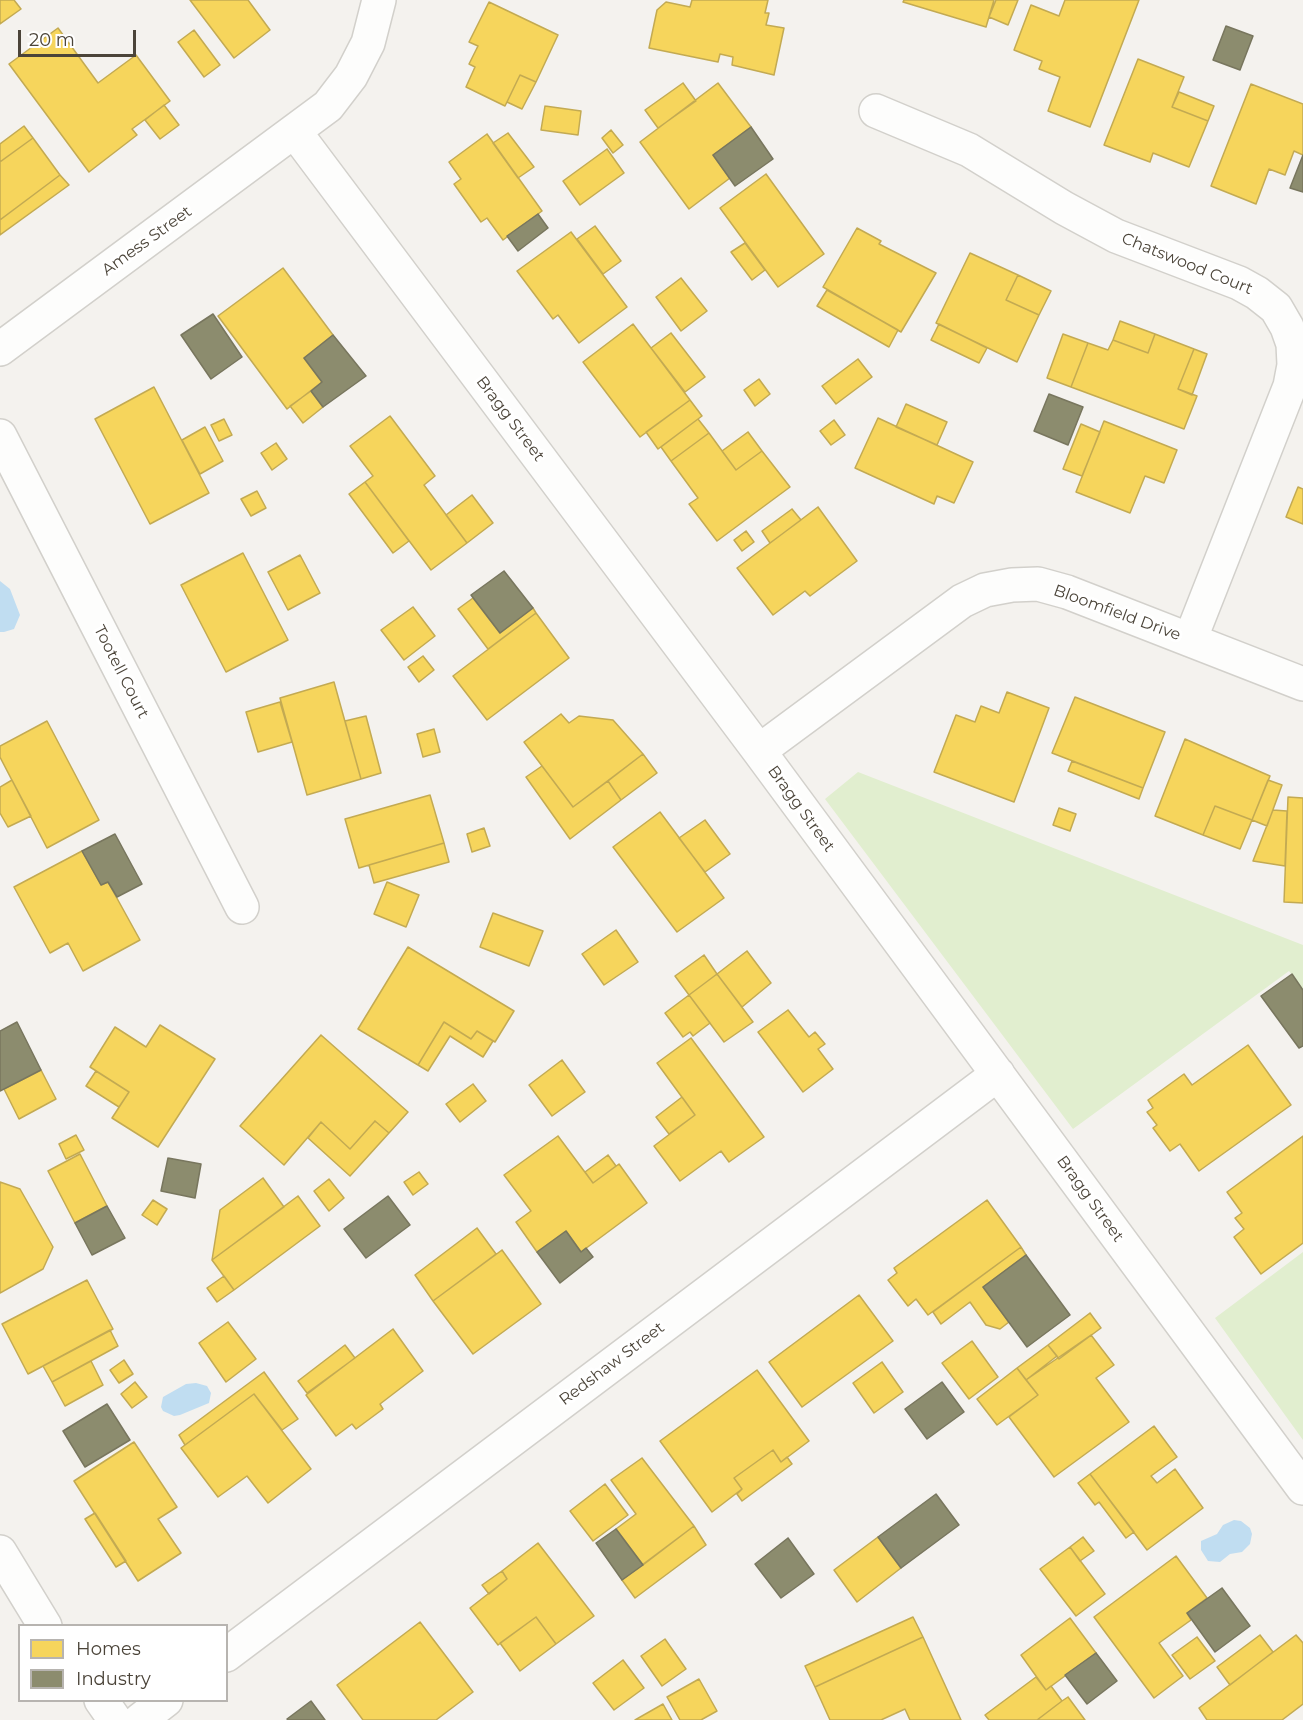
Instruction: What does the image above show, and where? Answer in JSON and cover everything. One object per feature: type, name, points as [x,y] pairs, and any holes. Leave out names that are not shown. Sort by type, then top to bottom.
[{"type":"street","name":"Amess Street","points":[[0,349],[328,106],[351,76],[368,43],[379,0]]},
{"type":"street","name":"Chatswood Court","points":[[876,111],[969,150],[1064,208],[1116,236],[1239,283],[1257,293],[1295,323],[1294,365],[1290,386],[1190,640]]},
{"type":"street","name":"Bragg Street","points":[[295,132],[759,751],[1303,1488]]},
{"type":"street","name":"Tootell Court","points":[[0,436],[242,907]]},
{"type":"street","name":"Bloomfield Drive","points":[[759,751],[962,601],[984,590],[1012,585],[1038,585],[1067,592],[1303,684]]},
{"type":"street","name":"Redshaw Street","points":[[228,1653],[998,1074]]},
{"type":"street","points":[[0,1552],[44,1624]]},
{"type":"street","points":[[101,1702],[115,1720]]},
{"type":"street","points":[[140,1720],[165,1702]]},
{"type":"green space","points":[[858,772],[1303,945],[1303,990],[1289,971],[1073,1129],[825,799]]},
{"type":"green space","points":[[1303,1252],[1303,1440],[1215,1318]]},
{"type":"water","points":[[0,581],[10,589],[20,615],[14,629],[4,632],[0,632]]},
{"type":"water","points":[[196,1383],[207,1386],[211,1393],[209,1403],[180,1415],[174,1416],[163,1411],[161,1407],[163,1397],[186,1384]]},
{"type":"water","points":[[1234,1520],[1241,1521],[1250,1528],[1252,1534],[1250,1544],[1242,1552],[1230,1554],[1220,1562],[1208,1561],[1201,1550],[1201,1541],[1217,1534],[1223,1525]]},
{"type":"building: Homes","points":[[0,0],[14,0],[21,9],[0,24]]},
{"type":"building: Homes","points":[[190,0],[248,0],[270,30],[234,58]]},
{"type":"building: Homes","points":[[692,0],[768,0],[765,13],[769,13],[766,25],[784,28],[774,75],[732,65],[733,57],[720,54],[718,62],[649,48],[657,10],[666,2],[690,7]]},
{"type":"building: Homes","points":[[904,0],[994,0],[986,27],[903,2]]},
{"type":"building: Homes","points":[[996,0],[1018,0],[1008,25],[989,17]]},
{"type":"building: Homes","points":[[1065,0],[1139,0],[1090,127],[1048,111],[1060,77],[1039,69],[1042,61],[1014,50],[1031,5],[1059,16]]},
{"type":"building: Homes","points":[[489,2],[558,35],[536,82],[520,75],[505,106],[466,87],[475,67],[469,64],[478,46],[469,42]]},
{"type":"building: Homes","points":[[58,28],[98,83],[136,55],[170,101],[132,129],[137,135],[89,172],[9,64]]},
{"type":"building: Homes","points":[[194,30],[220,65],[204,77],[178,42]]},
{"type":"building: Homes","points":[[1138,59],[1184,77],[1172,107],[1208,121],[1189,167],[1153,153],[1150,162],[1104,145]]},
{"type":"building: Homes","points":[[520,75],[536,82],[522,109],[507,102]]},
{"type":"building: Homes","points":[[683,83],[696,101],[658,128],[645,110]]},
{"type":"building: Homes","points":[[718,83],[751,127],[713,155],[730,178],[689,209],[640,142]]},
{"type":"building: Homes","points":[[1251,84],[1303,104],[1303,155],[1294,151],[1285,175],[1269,169],[1256,204],[1211,186]]},
{"type":"building: Homes","points":[[1179,92],[1214,106],[1208,121],[1172,107]]},
{"type":"building: Homes","points":[[164,105],[179,125],[160,139],[145,120]]},
{"type":"building: Homes","points":[[545,106],[581,111],[578,135],[541,130]]},
{"type":"building: Homes","points":[[24,126],[33,138],[0,162],[0,144]]},
{"type":"building: Homes","points":[[611,130],[623,145],[613,153],[602,138]]},
{"type":"building: Homes","points":[[508,133],[534,167],[518,178],[493,143]]},
{"type":"building: Homes","points":[[487,134],[542,211],[503,240],[487,218],[481,222],[454,184],[461,179],[449,162]]},
{"type":"building: Homes","points":[[33,138],[60,175],[0,220],[0,162]]},
{"type":"building: Homes","points":[[607,149],[624,173],[580,205],[563,181]]},
{"type":"building: Homes","points":[[766,174],[824,254],[778,287],[720,208]]},
{"type":"building: Homes","points":[[60,175],[69,185],[0,235],[0,220]]},
{"type":"building: Homes","points":[[595,226],[621,261],[603,274],[577,239]]},
{"type":"building: Homes","points":[[857,228],[881,241],[879,244],[936,273],[901,332],[823,287]]},
{"type":"building: Homes","points":[[571,232],[627,307],[579,343],[558,315],[553,319],[517,271]]},
{"type":"building: Homes","points":[[745,243],[765,270],[752,280],[731,252]]},
{"type":"building: Homes","points":[[970,253],[1018,275],[1006,300],[1039,315],[1017,362],[936,323]]},
{"type":"building: Homes","points":[[283,268],[333,335],[304,358],[322,382],[287,409],[218,316]]},
{"type":"building: Homes","points":[[1018,275],[1051,291],[1039,315],[1006,300]]},
{"type":"building: Homes","points":[[681,278],[707,311],[681,331],[656,297]]},
{"type":"building: Homes","points":[[827,290],[898,330],[889,347],[817,306]]},
{"type":"building: Homes","points":[[1120,321],[1155,334],[1148,353],[1113,340]]},
{"type":"building: Homes","points":[[633,324],[690,400],[640,437],[583,362]]},
{"type":"building: Homes","points":[[939,324],[987,348],[979,363],[931,340]]},
{"type":"building: Homes","points":[[671,333],[705,377],[685,392],[651,348]]},
{"type":"building: Homes","points":[[1063,334],[1088,343],[1071,387],[1047,378]]},
{"type":"building: Homes","points":[[1155,334],[1194,349],[1178,389],[1197,396],[1184,429],[1071,387],[1088,343],[1108,350],[1113,340],[1148,353]]},
{"type":"building: Homes","points":[[1194,349],[1207,354],[1192,395],[1178,389]]},
{"type":"building: Homes","points":[[858,359],[872,377],[836,404],[822,386]]},
{"type":"building: Homes","points":[[759,379],[770,394],[755,406],[744,390]]},
{"type":"building: Homes","points":[[154,387],[209,493],[150,524],[95,419]]},
{"type":"building: Homes","points":[[311,391],[323,407],[303,423],[290,406]]},
{"type":"building: Homes","points":[[690,400],[702,416],[658,449],[646,432]]},
{"type":"building: Homes","points":[[906,404],[947,422],[937,445],[896,427]]},
{"type":"building: Homes","points":[[390,416],[435,476],[424,485],[467,543],[431,570],[365,482],[373,476],[350,446]]},
{"type":"building: Homes","points":[[878,418],[973,462],[954,503],[937,496],[934,504],[855,468]]},
{"type":"building: Homes","points":[[224,419],[232,435],[219,441],[211,425]]},
{"type":"building: Homes","points":[[698,419],[709,433],[671,461],[661,447]]},
{"type":"building: Homes","points":[[834,420],[845,435],[831,445],[820,431]]},
{"type":"building: Homes","points":[[1104,421],[1177,450],[1164,483],[1145,476],[1130,513],[1076,492]]},
{"type":"building: Homes","points":[[1081,424],[1100,432],[1082,476],[1063,469]]},
{"type":"building: Homes","points":[[205,427],[223,461],[200,474],[182,440]]},
{"type":"building: Homes","points":[[748,432],[762,451],[736,470],[722,451]]},
{"type":"building: Homes","points":[[709,433],[736,470],[762,451],[790,487],[717,541],[689,504],[698,498],[671,461]]},
{"type":"building: Homes","points":[[276,443],[287,459],[272,470],[261,453]]},
{"type":"building: Homes","points":[[365,482],[409,541],[393,553],[349,494]]},
{"type":"building: Homes","points":[[1298,487],[1303,489],[1303,524],[1286,517]]},
{"type":"building: Homes","points":[[257,491],[266,508],[251,516],[241,499]]},
{"type":"building: Homes","points":[[472,495],[493,523],[467,543],[446,515]]},
{"type":"building: Homes","points":[[818,507],[857,561],[810,596],[805,591],[773,615],[737,568]]},
{"type":"building: Homes","points":[[792,509],[801,520],[770,543],[762,531]]},
{"type":"building: Homes","points":[[746,531],[754,542],[742,551],[734,540]]},
{"type":"building: Homes","points":[[243,553],[288,640],[226,672],[181,585]]},
{"type":"building: Homes","points":[[300,555],[320,593],[288,610],[268,572]]},
{"type":"building: Homes","points":[[473,598],[500,633],[533,608],[536,613],[488,649],[458,609]]},
{"type":"building: Homes","points":[[413,607],[435,636],[404,660],[381,630]]},
{"type":"building: Homes","points":[[536,613],[569,658],[487,720],[453,676]]},
{"type":"building: Homes","points":[[423,656],[434,670],[419,682],[408,667]]},
{"type":"building: Homes","points":[[334,682],[361,779],[307,795],[280,698]]},
{"type":"building: Homes","points":[[1007,692],[1049,708],[1014,802],[934,772],[956,715],[975,722],[981,706],[999,713]]},
{"type":"building: Homes","points":[[1075,697],[1165,732],[1143,788],[1052,753]]},
{"type":"building: Homes","points":[[280,702],[292,742],[258,752],[246,712]]},
{"type":"building: Homes","points":[[561,714],[569,723],[579,716],[613,720],[643,754],[573,807],[524,742]]},
{"type":"building: Homes","points":[[366,716],[381,773],[361,779],[345,721]]},
{"type":"building: Homes","points":[[47,721],[99,820],[47,848],[0,757],[0,746]]},
{"type":"building: Homes","points":[[434,729],[440,752],[423,757],[417,734]]},
{"type":"building: Homes","points":[[1185,739],[1270,776],[1252,820],[1215,806],[1203,835],[1155,816]]},
{"type":"building: Homes","points":[[643,754],[657,773],[621,800],[608,781]]},
{"type":"building: Homes","points":[[1072,761],[1143,788],[1139,799],[1068,771]]},
{"type":"building: Homes","points":[[542,766],[573,807],[608,781],[621,800],[570,839],[526,777]]},
{"type":"building: Homes","points":[[12,780],[31,816],[8,827],[0,813],[0,787]]},
{"type":"building: Homes","points":[[1268,780],[1282,785],[1267,826],[1252,820]]},
{"type":"building: Homes","points":[[430,795],[444,843],[359,868],[345,819]]},
{"type":"building: Homes","points":[[1288,797],[1303,798],[1303,903],[1284,902]]},
{"type":"building: Homes","points":[[1215,806],[1252,820],[1240,849],[1203,835]]},
{"type":"building: Homes","points":[[1059,808],[1076,814],[1070,831],[1053,825]]},
{"type":"building: Homes","points":[[1273,810],[1287,811],[1285,866],[1253,861]]},
{"type":"building: Homes","points":[[660,812],[724,898],[677,932],[613,847]]},
{"type":"building: Homes","points":[[705,820],[730,854],[705,872],[679,838]]},
{"type":"building: Homes","points":[[484,828],[490,846],[472,852],[467,834]]},
{"type":"building: Homes","points":[[444,843],[449,862],[374,883],[369,865]]},
{"type":"building: Homes","points":[[82,851],[101,885],[108,882],[140,940],[83,971],[68,943],[50,953],[14,887]]},
{"type":"building: Homes","points":[[387,882],[419,895],[406,927],[374,914]]},
{"type":"building: Homes","points":[[493,913],[543,931],[529,966],[480,947]]},
{"type":"building: Homes","points":[[616,930],[638,962],[604,985],[582,954]]},
{"type":"building: Homes","points":[[408,947],[514,1011],[495,1042],[477,1031],[471,1039],[444,1022],[418,1065],[358,1029]]},
{"type":"building: Homes","points":[[747,951],[771,983],[742,1007],[717,974]]},
{"type":"building: Homes","points":[[704,955],[717,974],[689,995],[675,976]]},
{"type":"building: Homes","points":[[717,974],[753,1022],[724,1042],[689,995]]},
{"type":"building: Homes","points":[[689,995],[710,1023],[693,1036],[690,1032],[683,1037],[665,1013]]},
{"type":"building: Homes","points":[[788,1010],[809,1037],[815,1032],[825,1044],[818,1049],[833,1069],[803,1092],[758,1032]]},
{"type":"building: Homes","points":[[444,1022],[471,1039],[477,1031],[493,1041],[483,1057],[450,1036],[428,1071],[418,1065]]},
{"type":"building: Homes","points":[[160,1025],[215,1059],[158,1147],[112,1118],[129,1092],[90,1067],[115,1027],[146,1047]]},
{"type":"building: Homes","points":[[321,1035],[408,1112],[389,1133],[375,1121],[350,1149],[321,1122],[284,1165],[240,1126]]},
{"type":"building: Homes","points":[[691,1038],[764,1137],[729,1162],[721,1151],[680,1181],[654,1146],[695,1115],[657,1063]]},
{"type":"building: Homes","points":[[1248,1045],[1291,1105],[1199,1171],[1180,1144],[1170,1151],[1153,1128],[1157,1125],[1147,1112],[1153,1108],[1148,1100],[1184,1074],[1192,1085]]},
{"type":"building: Homes","points":[[562,1060],[585,1092],[552,1116],[529,1085]]},
{"type":"building: Homes","points":[[41,1070],[56,1099],[19,1119],[4,1089]]},
{"type":"building: Homes","points":[[96,1071],[129,1092],[119,1107],[86,1086]]},
{"type":"building: Homes","points":[[473,1084],[486,1101],[460,1122],[446,1104]]},
{"type":"building: Homes","points":[[682,1097],[695,1115],[669,1134],[656,1117]]},
{"type":"building: Homes","points":[[375,1121],[389,1133],[350,1176],[308,1138],[321,1122],[350,1149]]},
{"type":"building: Homes","points":[[76,1135],[84,1150],[66,1159],[59,1144]]},
{"type":"building: Homes","points":[[558,1136],[593,1183],[619,1164],[647,1203],[581,1252],[566,1231],[537,1252],[516,1222],[531,1211],[504,1175]]},
{"type":"building: Homes","points":[[1303,1136],[1303,1243],[1261,1274],[1234,1237],[1244,1229],[1235,1218],[1242,1213],[1227,1192]]},
{"type":"building: Homes","points":[[80,1154],[107,1206],[75,1223],[48,1171]]},
{"type":"building: Homes","points":[[608,1155],[616,1166],[593,1183],[585,1172]]},
{"type":"building: Homes","points":[[419,1172],[428,1184],[413,1195],[404,1182]]},
{"type":"building: Homes","points":[[263,1178],[284,1207],[212,1260],[220,1210]]},
{"type":"building: Homes","points":[[329,1179],[344,1198],[329,1211],[314,1191]]},
{"type":"building: Homes","points":[[0,1182],[20,1189],[53,1247],[43,1269],[0,1293]]},
{"type":"building: Homes","points":[[298,1196],[320,1226],[234,1290],[212,1260]]},
{"type":"building: Homes","points":[[153,1200],[167,1209],[157,1225],[142,1215]]},
{"type":"building: Homes","points":[[987,1200],[1021,1247],[928,1315],[916,1299],[908,1306],[888,1280],[897,1273],[894,1268]]},
{"type":"building: Homes","points":[[477,1228],[496,1254],[433,1301],[415,1275]]},
{"type":"building: Homes","points":[[1021,1247],[1026,1255],[983,1287],[1009,1322],[1000,1329],[986,1325],[970,1302],[941,1324],[933,1312]]},
{"type":"building: Homes","points":[[502,1250],[541,1304],[473,1354],[433,1301]]},
{"type":"building: Homes","points":[[224,1276],[234,1290],[217,1302],[207,1288]]},
{"type":"building: Homes","points":[[87,1280],[113,1329],[28,1374],[2,1324]]},
{"type":"building: Homes","points":[[859,1295],[893,1341],[802,1407],[769,1362]]},
{"type":"building: Homes","points":[[1090,1313],[1101,1328],[1059,1359],[1048,1345]]},
{"type":"building: Homes","points":[[228,1322],[256,1359],[226,1382],[199,1343]]},
{"type":"building: Homes","points":[[393,1329],[423,1371],[380,1404],[383,1409],[356,1429],[352,1424],[336,1436],[306,1395]]},
{"type":"building: Homes","points":[[110,1330],[118,1346],[52,1382],[43,1366]]},
{"type":"building: Homes","points":[[1091,1335],[1114,1365],[1096,1378],[1129,1422],[1054,1477],[1009,1417],[1038,1395],[1026,1380]]},
{"type":"building: Homes","points":[[972,1341],[998,1377],[969,1399],[942,1363]]},
{"type":"building: Homes","points":[[345,1345],[355,1358],[307,1393],[298,1381]]},
{"type":"building: Homes","points":[[1048,1345],[1057,1356],[1026,1380],[1017,1368]]},
{"type":"building: Homes","points":[[124,1360],[133,1374],[119,1383],[110,1370]]},
{"type":"building: Homes","points":[[91,1361],[103,1385],[65,1406],[52,1382]]},
{"type":"building: Homes","points":[[882,1362],[903,1392],[874,1413],[853,1383]]},
{"type":"building: Homes","points":[[1017,1368],[1038,1395],[997,1425],[977,1399]]},
{"type":"building: Homes","points":[[757,1370],[809,1441],[781,1462],[773,1450],[734,1478],[742,1489],[712,1512],[660,1441]]},
{"type":"building: Homes","points":[[264,1372],[298,1419],[282,1430],[254,1394],[185,1445],[179,1435]]},
{"type":"building: Homes","points":[[135,1382],[147,1397],[132,1408],[121,1394]]},
{"type":"building: Homes","points":[[254,1394],[311,1469],[268,1503],[247,1476],[218,1497],[181,1448]]},
{"type":"building: Homes","points":[[1154,1426],[1177,1457],[1151,1476],[1157,1483],[1175,1469],[1203,1508],[1147,1550],[1090,1474]]},
{"type":"building: Homes","points":[[134,1442],[177,1507],[158,1519],[181,1553],[138,1581],[74,1481]]},
{"type":"building: Homes","points":[[773,1450],[781,1462],[787,1457],[792,1464],[742,1501],[737,1494],[742,1489],[734,1478]]},
{"type":"building: Homes","points":[[642,1458],[694,1526],[643,1565],[616,1529],[636,1514],[611,1480]]},
{"type":"building: Homes","points":[[1090,1474],[1134,1532],[1126,1538],[1099,1502],[1095,1505],[1078,1483]]},
{"type":"building: Homes","points":[[605,1484],[628,1515],[593,1541],[570,1511]]},
{"type":"building: Homes","points":[[95,1513],[126,1561],[116,1567],[85,1519]]},
{"type":"building: Homes","points":[[694,1526],[706,1545],[635,1598],[622,1580]]},
{"type":"building: Homes","points":[[878,1537],[901,1568],[857,1602],[834,1570]]},
{"type":"building: Homes","points":[[1083,1537],[1094,1551],[1080,1561],[1070,1547]]},
{"type":"building: Homes","points":[[538,1543],[594,1616],[556,1644],[536,1617],[498,1645],[470,1608],[507,1579],[502,1571]]},
{"type":"building: Homes","points":[[1070,1547],[1105,1594],[1076,1616],[1040,1569]]},
{"type":"building: Homes","points":[[1176,1556],[1207,1598],[1187,1613],[1191,1620],[1159,1643],[1183,1676],[1154,1698],[1094,1617]]},
{"type":"building: Homes","points":[[502,1571],[507,1579],[489,1594],[482,1585]]},
{"type":"building: Homes","points":[[536,1617],[556,1644],[520,1671],[500,1643]]},
{"type":"building: Homes","points":[[913,1617],[923,1637],[815,1687],[805,1666]]},
{"type":"building: Homes","points":[[1070,1618],[1096,1653],[1046,1690],[1021,1655]]},
{"type":"building: Homes","points":[[420,1622],[473,1692],[436,1720],[363,1720],[337,1685]]},
{"type":"building: Homes","points":[[1260,1635],[1273,1652],[1230,1685],[1217,1667]]},
{"type":"building: Homes","points":[[1296,1635],[1303,1643],[1303,1704],[1282,1720],[1207,1720],[1199,1708]]},
{"type":"building: Homes","points":[[923,1637],[961,1720],[910,1720],[905,1709],[881,1720],[830,1720],[815,1687]]},
{"type":"building: Homes","points":[[1197,1637],[1215,1661],[1190,1679],[1172,1655]]},
{"type":"building: Homes","points":[[665,1639],[686,1669],[662,1686],[641,1656]]},
{"type":"building: Homes","points":[[623,1660],[644,1688],[614,1710],[593,1683]]},
{"type":"building: Homes","points":[[1036,1677],[1046,1690],[1051,1686],[1062,1701],[1037,1720],[989,1720],[985,1715]]},
{"type":"building: Homes","points":[[699,1679],[717,1711],[701,1720],[680,1720],[667,1697]]},
{"type":"building: Homes","points":[[1068,1697],[1085,1720],[1037,1720],[1062,1701]]},
{"type":"building: Homes","points":[[663,1704],[672,1720],[635,1720]]},
{"type":"building: Industry","points":[[1226,26],[1253,36],[1240,70],[1213,60]]},
{"type":"building: Industry","points":[[751,127],[773,159],[735,186],[713,155]]},
{"type":"building: Industry","points":[[1303,155],[1303,192],[1290,188]]},
{"type":"building: Industry","points":[[538,214],[548,228],[518,251],[507,236]]},
{"type":"building: Industry","points":[[213,314],[242,357],[211,379],[181,335]]},
{"type":"building: Industry","points":[[333,335],[366,376],[323,407],[311,391],[322,382],[304,358]]},
{"type":"building: Industry","points":[[1049,394],[1083,407],[1068,445],[1034,431]]},
{"type":"building: Industry","points":[[504,571],[533,608],[500,633],[471,595]]},
{"type":"building: Industry","points":[[115,834],[142,884],[117,897],[108,882],[101,885],[82,851]]},
{"type":"building: Industry","points":[[1292,974],[1303,990],[1303,1046],[1299,1048],[1261,996]]},
{"type":"building: Industry","points":[[17,1022],[41,1070],[0,1091],[0,1031]]},
{"type":"building: Industry","points":[[168,1158],[201,1164],[195,1198],[161,1191]]},
{"type":"building: Industry","points":[[388,1196],[410,1225],[366,1258],[344,1229]]},
{"type":"building: Industry","points":[[107,1206],[125,1238],[92,1255],[75,1223]]},
{"type":"building: Industry","points":[[566,1231],[581,1252],[586,1248],[593,1257],[560,1283],[537,1252]]},
{"type":"building: Industry","points":[[1026,1255],[1070,1315],[1027,1347],[983,1287]]},
{"type":"building: Industry","points":[[942,1382],[964,1412],[927,1439],[905,1409]]},
{"type":"building: Industry","points":[[107,1404],[130,1440],[85,1467],[63,1431]]},
{"type":"building: Industry","points":[[936,1494],[959,1525],[901,1568],[878,1537]]},
{"type":"building: Industry","points":[[616,1529],[643,1565],[622,1580],[596,1543]]},
{"type":"building: Industry","points":[[788,1538],[814,1574],[781,1598],[755,1564]]},
{"type":"building: Industry","points":[[1222,1588],[1250,1626],[1215,1652],[1187,1613]]},
{"type":"building: Industry","points":[[1096,1653],[1117,1681],[1087,1704],[1065,1675]]},
{"type":"building: Industry","points":[[311,1701],[325,1720],[287,1719]]}]
